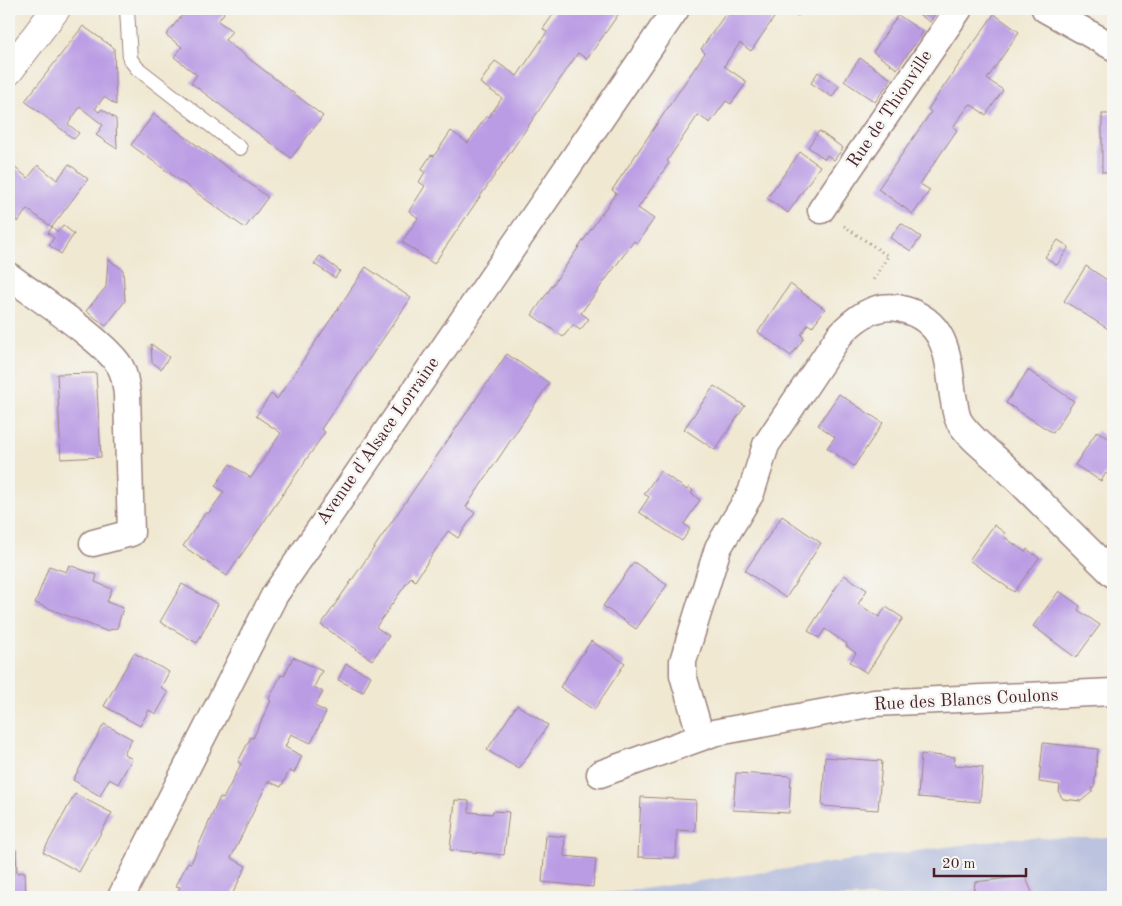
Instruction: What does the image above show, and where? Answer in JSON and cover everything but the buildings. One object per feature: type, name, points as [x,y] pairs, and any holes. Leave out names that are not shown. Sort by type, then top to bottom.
[{"type":"street","points":[[9,71],[56,9]]},
{"type":"street","name":"Avenue d'Alsace Lorraine","points":[[121,897],[274,596],[676,9]]},
{"type":"street","name":"Rue de Thionville","points":[[821,210],[959,9]]},
{"type":"street","points":[[1045,9],[1113,47]]},
{"type":"street","points":[[9,276],[103,347],[121,367],[125,378],[131,533],[93,543]]},
{"type":"street","points":[[701,736],[683,675],[683,661],[718,548],[751,493],[760,460],[775,430],[839,336],[851,322],[866,313],[882,308],[898,308],[914,312],[928,320],[937,330],[948,357],[959,421],[1113,574]]},
{"type":"street","name":"Rue des Blancs Coulons","points":[[600,774],[701,736],[728,729],[900,700],[1113,692]]},
{"type":"lane","points":[[127,9],[130,59],[137,68],[240,148]]},
{"type":"path","points":[[821,210],[888,256],[860,299],[866,313]]},
{"type":"shaded area","points":[[1012,838],[1113,838],[1113,897],[555,897],[627,891]]}]
